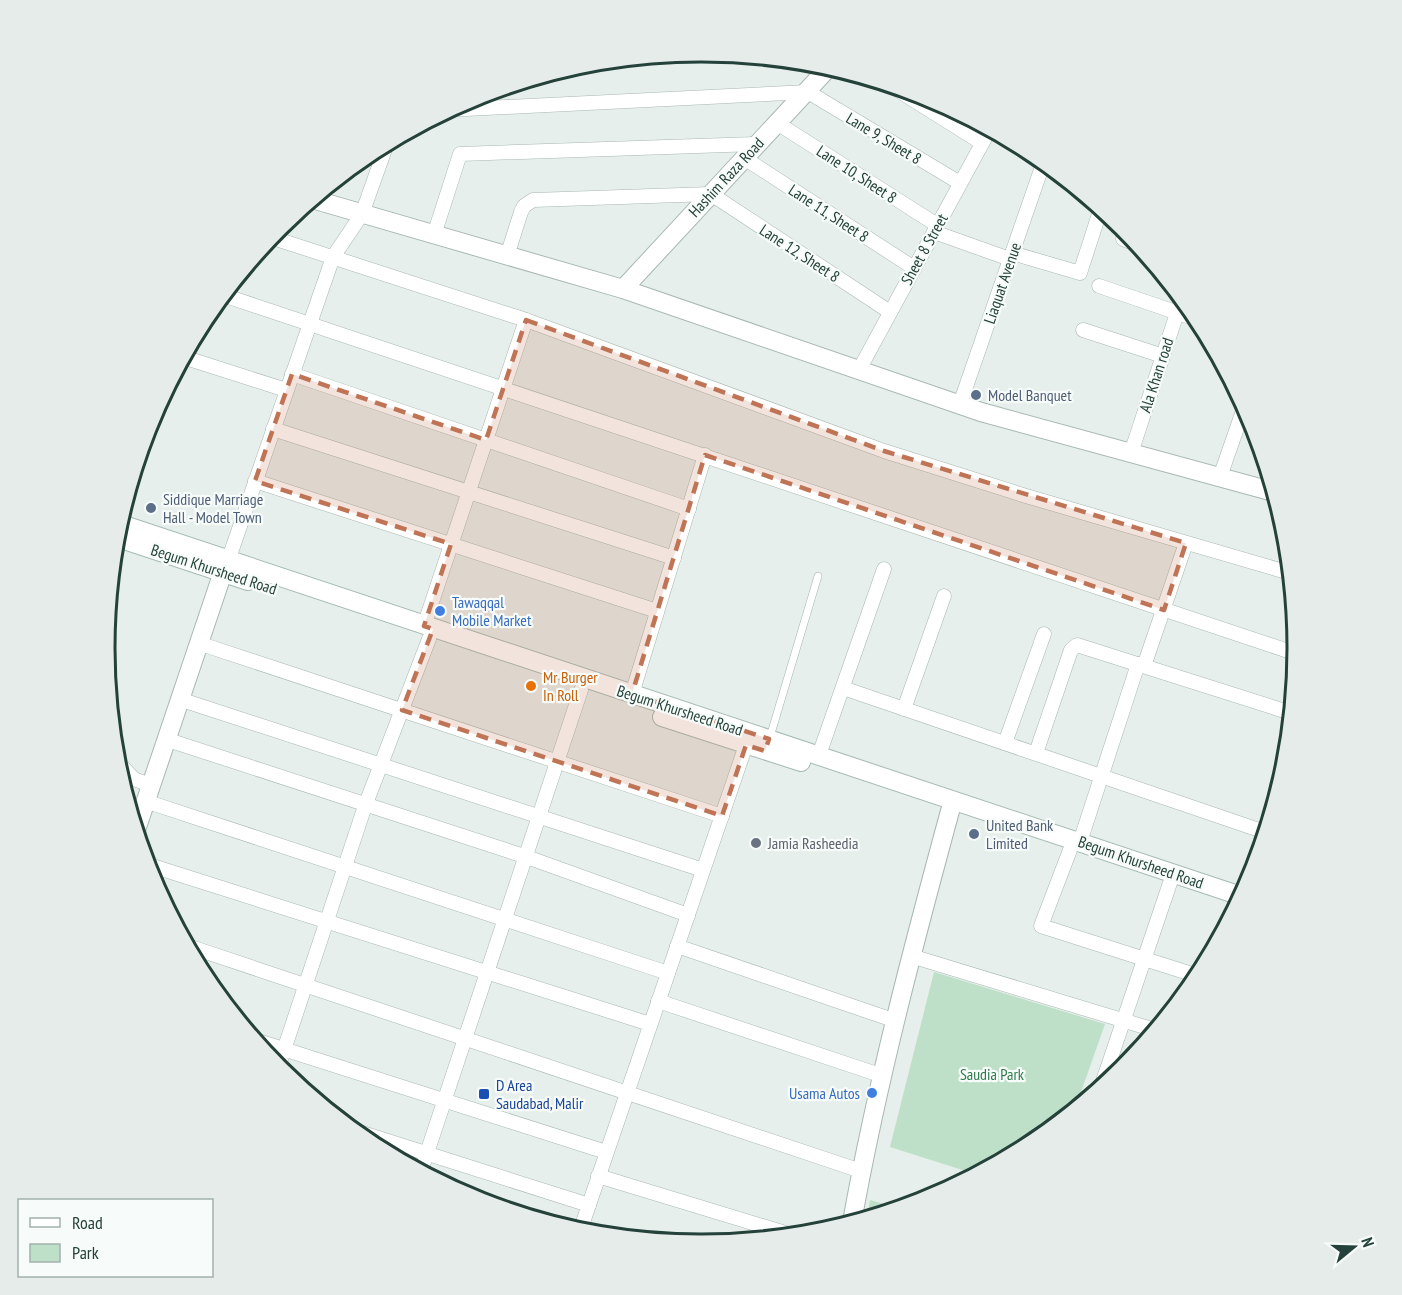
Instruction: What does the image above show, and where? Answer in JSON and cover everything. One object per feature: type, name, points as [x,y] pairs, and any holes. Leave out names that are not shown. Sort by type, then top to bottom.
[{"type":"street","name":"Hashim Raza Road","points":[[624,289],[823,75]]},
{"type":"street","points":[[471,109],[808,92]]},
{"type":"street","name":"Lane 9, Sheet 8","points":[[808,92],[960,183]]},
{"type":"street","points":[[920,104],[982,143]]},
{"type":"street","name":"Lane 10, Sheet 8","points":[[777,123],[935,229],[1011,256],[1080,273],[1098,217]]},
{"type":"street","name":"Sheet 8 Street","points":[[859,370],[986,136]]},
{"type":"street","points":[[434,235],[460,154],[756,144]]},
{"type":"street","points":[[140,817],[198,643],[333,257],[362,214],[383,155]]},
{"type":"street","name":"Lane 11, Sheet 8","points":[[744,158],[914,268]]},
{"type":"street","name":"Liaquat Avenue","points":[[960,404],[1041,170]]},
{"type":"street","points":[[507,256],[521,212],[524,206],[533,200],[711,194]]},
{"type":"street","name":"Lane 12, Sheet 8","points":[[711,194],[890,312]]},
{"type":"street","points":[[321,202],[624,289],[960,404],[1265,488]]},
{"type":"street","points":[[280,240],[526,320],[884,451],[1282,571]]},
{"type":"street","points":[[1099,286],[1183,315]]},
{"type":"street","points":[[231,298],[1287,651]]},
{"type":"street","name":"Ala Khan road","points":[[1131,453],[1178,309]]},
{"type":"street","points":[[282,1056],[365,806],[402,710],[451,544],[526,320]]},
{"type":"street","points":[[1083,330],[1163,356]]},
{"type":"street","points":[[191,360],[286,390]]},
{"type":"street","points":[[291,374],[689,508]]},
{"type":"street","points":[[1220,477],[1240,419]]},
{"type":"street","points":[[273,429],[674,558]]},
{"type":"street","points":[[632,694],[705,455]]},
{"type":"street","points":[[255,481],[657,611]]},
{"type":"street","name":"Begum Khursheed Road","points":[[125,538],[226,567],[505,658],[632,694],[950,811],[1233,894]]},
{"type":"street","points":[[1186,543],[1164,610],[1141,665],[1102,776],[1041,926],[1188,973]]},
{"type":"street","points":[[819,755],[884,569]]},
{"type":"street","points":[[904,709],[944,596]]},
{"type":"street","points":[[1005,743],[1044,634]]},
{"type":"street","points":[[198,643],[722,816]]},
{"type":"street","points":[[1036,753],[1074,647],[1081,646],[1283,711]]},
{"type":"street","name":"Begum Khursheed Road","points":[[505,658],[581,690],[746,745],[767,745],[819,755],[1229,903]]},
{"type":"street","points":[[843,688],[1258,830]]},
{"type":"street","points":[[423,1163],[581,690]]},
{"type":"street","points":[[179,699],[703,870]]},
{"type":"street","points":[[165,739],[524,856],[688,915]]},
{"type":"street","points":[[583,1221],[746,745]]},
{"type":"street","points":[[129,774],[148,793],[345,867],[668,973]]},
{"type":"street","points":[[853,1214],[861,1171],[911,956],[950,811]]},
{"type":"street","points":[[158,868],[650,1024]]},
{"type":"street","points":[[1108,1068],[1170,883]]},
{"type":"street","points":[[677,946],[896,1021]]},
{"type":"street","points":[[200,950],[861,1171]]},
{"type":"street","points":[[911,956],[1147,1027]]},
{"type":"street","points":[[658,1001],[883,1076]]},
{"type":"street","points":[[270,1045],[606,1152]]},
{"type":"street","points":[[382,1139],[589,1205]]},
{"type":"street","points":[[598,1176],[771,1229]]},
{"type":"lane","points":[[767,745],[818,576]]},
{"type":"highlighted area","points":[[526,320],[884,451],[1186,543],[1164,610],[705,455],[632,694],[769,739],[765,751],[746,745],[722,816],[402,710],[433,629],[424,626],[451,544],[255,481],[292,374],[486,440]]},
{"type":"green space","name":"Saudia Park","points":[[934,972],[1105,1024],[1081,1093],[1027,1135],[994,1155],[964,1171],[890,1147]]},
{"type":"green space","points":[[870,1200],[883,1204],[869,1209]]},
{"type":"place","name":"Model Banquet","points":[[976,395]]},
{"type":"place","name":"Siddique Marriage Hall - Model Town","points":[[151,508]]},
{"type":"place","name":"Tawaqqal Mobile Market","points":[[440,611]]},
{"type":"place","name":"Mr Burger In Roll","points":[[531,686]]},
{"type":"place","name":"United Bank Limited","points":[[974,834]]},
{"type":"place","name":"Jamia Rasheedia","points":[[756,843]]},
{"type":"place","name":"Usama Autos","points":[[872,1093]]},
{"type":"place","name":"D Area Saudabad, Malir","points":[[484,1094]]}]
